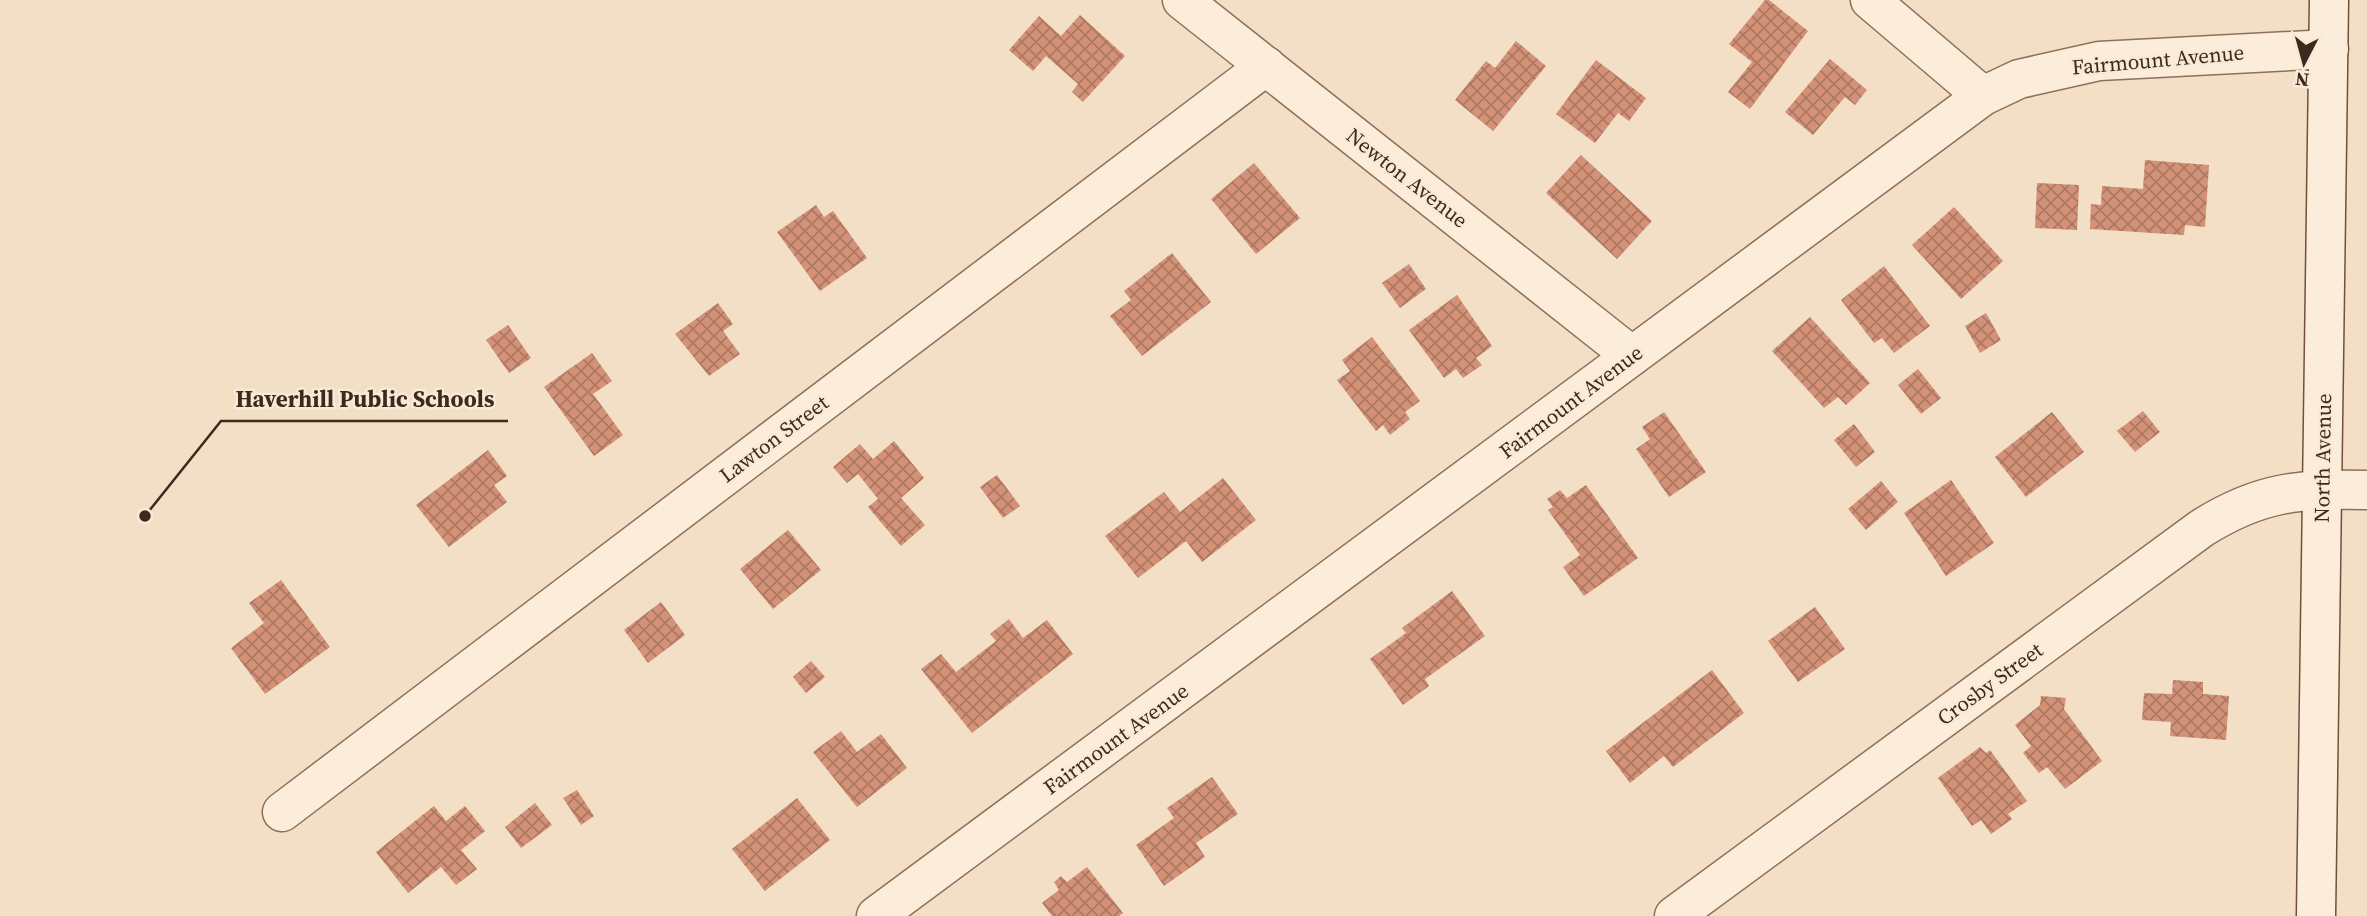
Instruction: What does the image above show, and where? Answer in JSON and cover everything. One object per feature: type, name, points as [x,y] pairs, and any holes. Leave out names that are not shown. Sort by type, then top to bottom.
[{"type":"street","name":"Newton Avenue","points":[[1182,0],[1632,356]]},
{"type":"street","points":[[1870,0],[1983,96]]},
{"type":"street","name":"North Avenue","points":[[2316,916],[2329,0]]},
{"type":"street","name":"Fairmount Avenue","points":[[876,916],[1983,96],[2019,79],[2099,61],[2329,49]]},
{"type":"street","name":"Lawton Street","points":[[282,812],[1266,66]]},
{"type":"street","name":"Crosby Street","points":[[1674,916],[2202,528],[2261,498],[2291,491],[2367,491]]},
{"type":"building","points":[[1765,0],[1769,0],[1808,31],[1750,109],[1728,92],[1752,62],[1729,44]]},
{"type":"building","points":[[1080,15],[1125,56],[1083,102],[1072,92],[1078,84],[1046,56],[1033,71],[1009,50],[1039,16],[1061,36]]},
{"type":"building","points":[[1516,41],[1546,66],[1493,131],[1455,100],[1486,61],[1495,68]]},
{"type":"building","points":[[1830,59],[1867,90],[1855,105],[1845,97],[1813,135],[1785,112]]},
{"type":"building","points":[[1596,60],[1646,98],[1629,121],[1618,113],[1595,143],[1556,114]]},
{"type":"building","points":[[1581,155],[1652,221],[1617,259],[1546,193]]},
{"type":"building","points":[[2145,160],[2209,165],[2205,227],[2185,225],[2184,235],[2090,229],[2091,204],[2101,205],[2102,186],[2143,189]]},
{"type":"building","points":[[1254,163],[1300,218],[1256,254],[1211,199]]},
{"type":"building","points":[[2037,183],[2079,185],[2077,230],[2035,228]]},
{"type":"building","points":[[816,205],[824,217],[833,211],[867,258],[820,291],[777,232]]},
{"type":"building","points":[[1954,207],[2003,261],[1961,299],[1912,245]]},
{"type":"building","points":[[1172,253],[1211,302],[1142,356],[1110,316],[1131,300],[1124,291]]},
{"type":"building","points":[[1409,264],[1426,289],[1400,308],[1382,283]]},
{"type":"building","points":[[1884,266],[1930,326],[1894,353],[1882,338],[1874,343],[1841,300]]},
{"type":"building","points":[[1457,295],[1492,346],[1476,358],[1482,365],[1463,378],[1456,369],[1444,378],[1409,330]]},
{"type":"building","points":[[718,303],[733,324],[723,331],[740,354],[709,376],[675,334]]},
{"type":"building","points":[[1986,313],[2001,340],[1980,353],[1965,326]]},
{"type":"building","points":[[1810,317],[1870,383],[1846,405],[1838,397],[1824,408],[1772,351]]},
{"type":"building","points":[[508,325],[531,358],[509,373],[486,340]]},
{"type":"building","points":[[1372,337],[1420,401],[1405,412],[1410,419],[1390,435],[1383,425],[1376,431],[1337,380],[1350,371],[1342,360]]},
{"type":"building","points":[[592,353],[612,381],[593,394],[623,435],[594,456],[544,387]]},
{"type":"building","points":[[1918,369],[1941,398],[1921,414],[1898,385]]},
{"type":"building","points":[[2143,411],[2160,432],[2135,452],[2117,431]]},
{"type":"building","points":[[1664,412],[1706,472],[1669,497],[1636,449],[1650,439],[1642,427]]},
{"type":"building","points":[[2052,412],[2084,452],[2026,497],[1995,457]]},
{"type":"building","points":[[1854,424],[1875,452],[1856,467],[1834,440]]},
{"type":"building","points":[[894,441],[924,478],[901,498],[925,525],[901,546],[868,507],[878,499],[858,474],[847,483],[833,467],[860,444],[873,459]]},
{"type":"building","points":[[488,450],[507,476],[494,485],[507,502],[449,547],[416,505]]},
{"type":"building","points":[[997,475],[1020,506],[1003,518],[980,487]]},
{"type":"building","points":[[1223,478],[1256,520],[1202,562],[1186,541],[1138,578],[1105,536],[1164,492],[1180,512]]},
{"type":"building","points":[[1951,480],[1994,543],[1946,576],[1904,513]]},
{"type":"building","points":[[1881,481],[1898,502],[1866,530],[1848,509]]},
{"type":"building","points":[[1586,485],[1638,558],[1584,596],[1563,567],[1580,555],[1548,510],[1553,507],[1547,499],[1560,490],[1567,498]]},
{"type":"building","points":[[788,530],[821,570],[773,609],[740,569]]},
{"type":"building","points":[[281,580],[330,647],[265,694],[231,648],[264,623],[249,603]]},
{"type":"building","points":[[1452,591],[1485,636],[1425,679],[1429,686],[1403,705],[1370,659],[1406,633],[1402,628]]},
{"type":"building","points":[[661,602],[685,635],[648,663],[624,630]]},
{"type":"building","points":[[1815,607],[1845,649],[1798,682],[1768,641]]},
{"type":"building","points":[[1009,619],[1023,638],[1047,620],[1073,654],[972,733],[921,669],[941,654],[956,672],[996,641],[990,634]]},
{"type":"building","points":[[811,661],[825,677],[806,693],[793,677]]},
{"type":"building","points":[[1712,670],[1744,713],[1673,767],[1664,756],[1630,783],[1606,751]]},
{"type":"building","points":[[2173,680],[2203,682],[2203,694],[2229,696],[2226,740],[2170,736],[2171,722],[2142,720],[2144,693],[2172,694]]},
{"type":"building","points":[[2041,696],[2066,698],[2064,709],[2102,761],[2065,789],[2047,767],[2039,773],[2023,753],[2031,746],[2015,725],[2040,705]]},
{"type":"building","points":[[841,731],[857,752],[881,734],[907,768],[857,807],[813,752]]},
{"type":"building","points":[[1980,747],[1986,753],[1990,750],[2027,801],[2008,814],[2012,819],[1991,834],[1981,820],[1972,826],[1938,778]]},
{"type":"building","points":[[1212,777],[1238,814],[1196,843],[1205,857],[1164,886],[1136,845],[1174,818],[1167,808]]},
{"type":"building","points":[[577,790],[594,816],[581,825],[563,798]]},
{"type":"building","points":[[797,798],[830,840],[765,891],[732,849]]},
{"type":"building","points":[[535,803],[552,825],[521,848],[505,827]]},
{"type":"building","points":[[434,806],[446,821],[465,806],[485,831],[461,850],[477,869],[456,885],[441,867],[408,893],[376,852]]},
{"type":"building","points":[[1087,867],[1123,913],[1119,916],[1052,916],[1042,903],[1059,890],[1054,882],[1061,876],[1067,882]]},
{"type":"place","name":"Haverhill Public Schools","points":[[145,516]]}]
